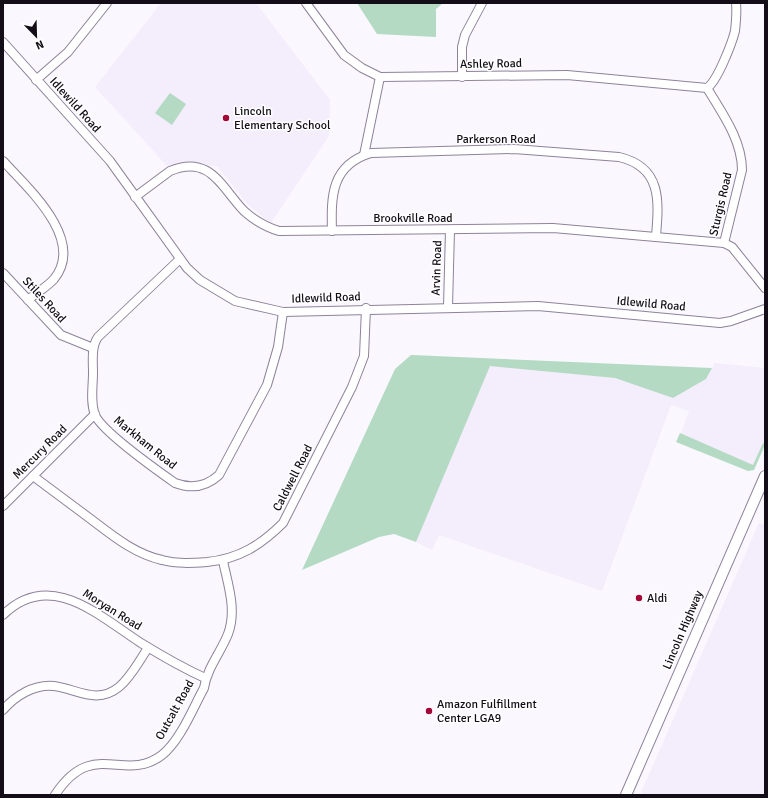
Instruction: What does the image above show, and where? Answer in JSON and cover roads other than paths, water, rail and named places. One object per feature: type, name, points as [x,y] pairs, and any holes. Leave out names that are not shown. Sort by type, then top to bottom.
[{"type":"main road","name":"Lincoln Highway","points":[[626,795],[765,476]]},
{"type":"street","points":[[36,80],[68,52],[107,3]]},
{"type":"street","name":"Ashley Road","points":[[306,3],[344,55],[362,68],[380,77],[567,75],[707,88]]},
{"type":"street","points":[[462,77],[462,47],[465,35],[482,3]]},
{"type":"street","points":[[707,88],[711,85],[721,67],[734,33],[737,13],[736,3]]},
{"type":"street","name":"Idlewild Road","points":[[3,42],[110,161],[180,260],[200,280],[235,301],[282,312],[366,308],[538,306],[720,323],[765,309]]},
{"type":"street","points":[[332,231],[331,201],[334,187],[342,172],[364,155],[380,77]]},
{"type":"street","name":"Sturgis Road","points":[[707,88],[733,132],[742,162],[742,170],[724,243],[732,247],[765,288]]},
{"type":"street","name":"Parkerson Road","points":[[364,155],[371,153],[514,149],[626,159],[642,168],[650,176],[655,188],[659,199],[656,236]]},
{"type":"street","points":[[3,161],[34,195],[53,221],[61,235],[65,249],[63,260],[54,279],[28,300]]},
{"type":"street","name":"Brookville Road","points":[[135,197],[170,171],[176,168],[195,166],[205,169],[212,174],[245,211],[272,229],[287,231],[332,231],[554,228],[724,243]]},
{"type":"street","name":"Arvin Road","points":[[448,307],[450,230]]},
{"type":"street","points":[[94,414],[92,405],[93,348],[98,337],[180,260]]},
{"type":"street","name":"Stiles Road","points":[[3,273],[61,335],[93,348]]},
{"type":"street","name":"Caldwell Road","points":[[33,476],[126,545],[144,554],[176,563],[223,560],[240,555],[259,544],[283,523],[290,510],[352,387],[364,356],[366,308]]},
{"type":"street","name":"Markham Road","points":[[94,414],[97,419],[124,445],[174,483],[182,486],[203,485],[212,482],[219,475],[267,386],[278,347],[282,312]]},
{"type":"street","name":"Mercury Road","points":[[3,506],[94,414]]},
{"type":"street","name":"Outcalt Road","points":[[55,795],[64,781],[71,775],[89,765],[102,763],[138,765],[151,762],[163,754],[173,744],[204,688],[205,678],[228,634],[232,618],[232,604],[223,560]]},
{"type":"street","name":"Moryan Road","points":[[3,615],[14,605],[26,599],[51,595],[76,600],[148,648],[173,663],[205,678]]},
{"type":"street","points":[[3,710],[17,697],[43,687],[58,687],[85,695],[94,696],[111,692],[126,680],[148,648]]},
{"type":"place","name":"Lincoln Elementary School","points":[[226,118]]},
{"type":"place","name":"Aldi","points":[[639,598]]},
{"type":"place","name":"Amazon Fulfillment Center LGA9","points":[[429,711]]}]
